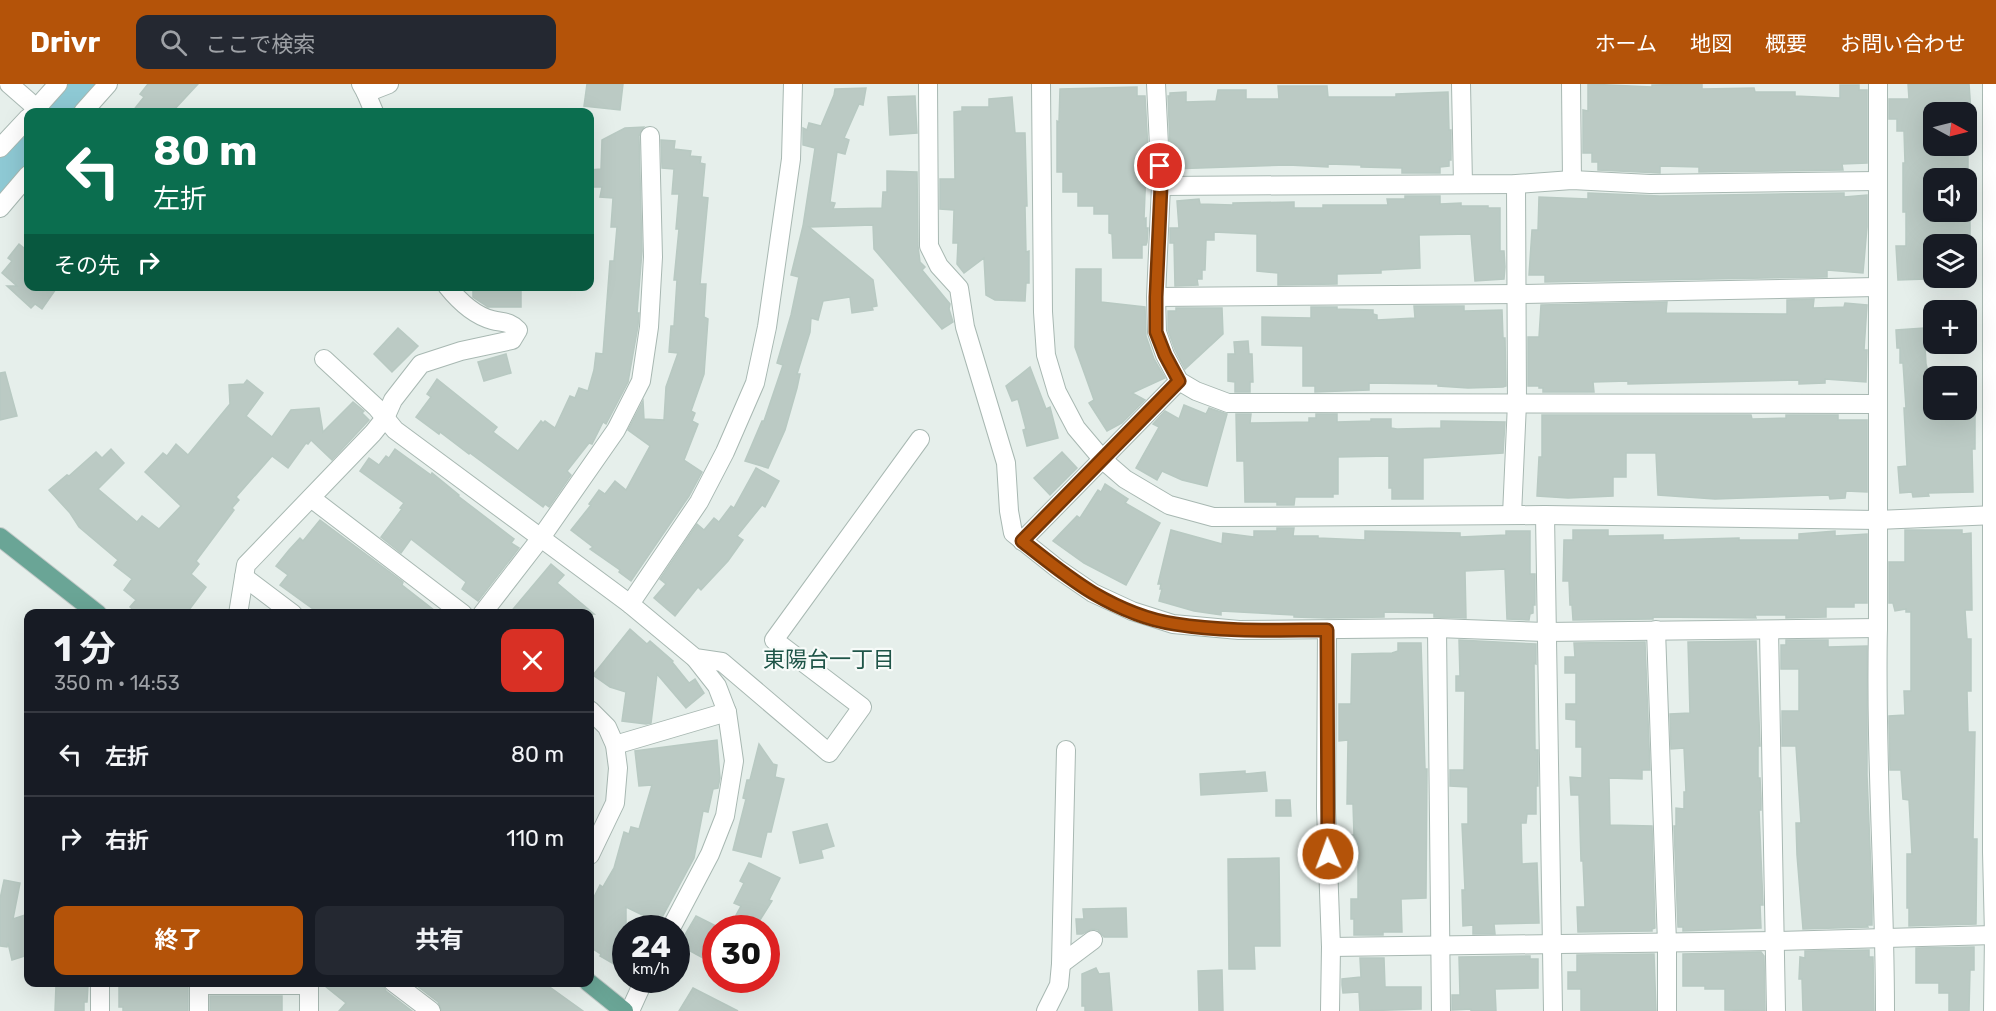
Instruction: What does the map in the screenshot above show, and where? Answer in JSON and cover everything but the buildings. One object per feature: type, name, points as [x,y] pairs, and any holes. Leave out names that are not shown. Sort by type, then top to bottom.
[{"type":"main road","points":[[0,537],[92,609]]},
{"type":"main road","points":[[594,987],[624,1011]]},
{"type":"street","points":[[9,84],[31,108]]},
{"type":"street","points":[[39,108],[58,84]]},
{"type":"street","points":[[86,108],[108,84]]},
{"type":"street","points":[[372,108],[363,88],[389,84]]},
{"type":"street","points":[[630,604],[699,502],[725,452],[755,383],[767,327],[791,159],[793,84]]},
{"type":"street","points":[[928,84],[928,246],[939,266],[959,288],[965,327],[1006,463],[1013,533],[1093,593],[1132,611],[1173,624],[1239,630],[1437,628],[1545,632],[1878,628]]},
{"type":"street","points":[[1041,84],[1043,312],[1046,355],[1057,392],[1076,428],[1103,460],[1125,479],[1169,505],[1213,517],[1545,515],[1877,519],[1994,515]]},
{"type":"street","points":[[1156,84],[1161,186],[1156,332],[1179,381],[1196,391],[1228,403],[1877,404]]},
{"type":"street","points":[[1461,84],[1463,183]]},
{"type":"street","points":[[1571,84],[1572,180]]},
{"type":"street","points":[[1878,84],[1876,689],[1885,939],[1885,1011]]},
{"type":"street","points":[[1992,84],[1994,515],[1992,1011]]},
{"type":"street","points":[[0,148],[24,124]]},
{"type":"street","points":[[486,609],[540,539],[616,430],[641,381],[649,327],[653,257],[650,136]]},
{"type":"street","points":[[0,208],[24,179]]},
{"type":"street","points":[[1161,186],[1516,184],[1572,180],[1650,184],[1877,181]]},
{"type":"street","points":[[1512,515],[1517,403],[1516,184]]},
{"type":"street","points":[[1156,297],[1518,294],[1876,287]]},
{"type":"street","points":[[239,609],[246,565],[385,418],[393,400],[421,364],[461,351],[512,340],[518,330],[511,323],[490,320],[461,304],[451,291]]},
{"type":"street","points":[[324,359],[377,408],[395,430],[630,604],[695,658],[717,686],[726,712],[734,760],[725,816],[710,854],[678,915]]},
{"type":"street","points":[[1022,541],[1179,381]]},
{"type":"street","points":[[695,658],[722,662],[829,753],[862,707],[774,640],[920,439]]},
{"type":"street","points":[[311,498],[456,609]]},
{"type":"street","points":[[1545,515],[1545,632],[1553,1011]]},
{"type":"street","points":[[244,577],[286,609]]},
{"type":"street","points":[[1437,628],[1441,1011]]},
{"type":"street","points":[[1327,630],[1326,808],[1331,947],[1330,1011]]},
{"type":"street","points":[[1656,630],[1667,943],[1667,1011]]},
{"type":"street","points":[[1769,630],[1776,1011]]},
{"type":"street","points":[[615,745],[726,712]]},
{"type":"street","points":[[594,714],[607,727],[615,745],[618,768],[615,803],[594,833]]},
{"type":"street","points":[[1046,1011],[1059,985],[1061,964],[1066,750]]},
{"type":"street","points":[[1331,947],[1667,943],[1994,935]]},
{"type":"street","points":[[1061,964],[1093,940]]},
{"type":"street","points":[[100,987],[100,1011]]},
{"type":"street","points":[[199,987],[199,1011]]},
{"type":"street","points":[[309,987],[309,1011]]},
{"type":"street","points":[[400,987],[431,1011]]},
{"type":"street","points":[[630,1011],[638,993]]},
{"type":"waterway","points":[[61,108],[82,84]]},
{"type":"waterway","points":[[0,178],[24,150]]},
{"type":"district","name":"東陽台一丁目","points":[[829,659]]},
{"type":"route","points":[[1160,166],[1156,332],[1179,381],[1022,541],[1093,593],[1132,611],[1173,624],[1239,630],[1327,630],[1328,854]]}]
